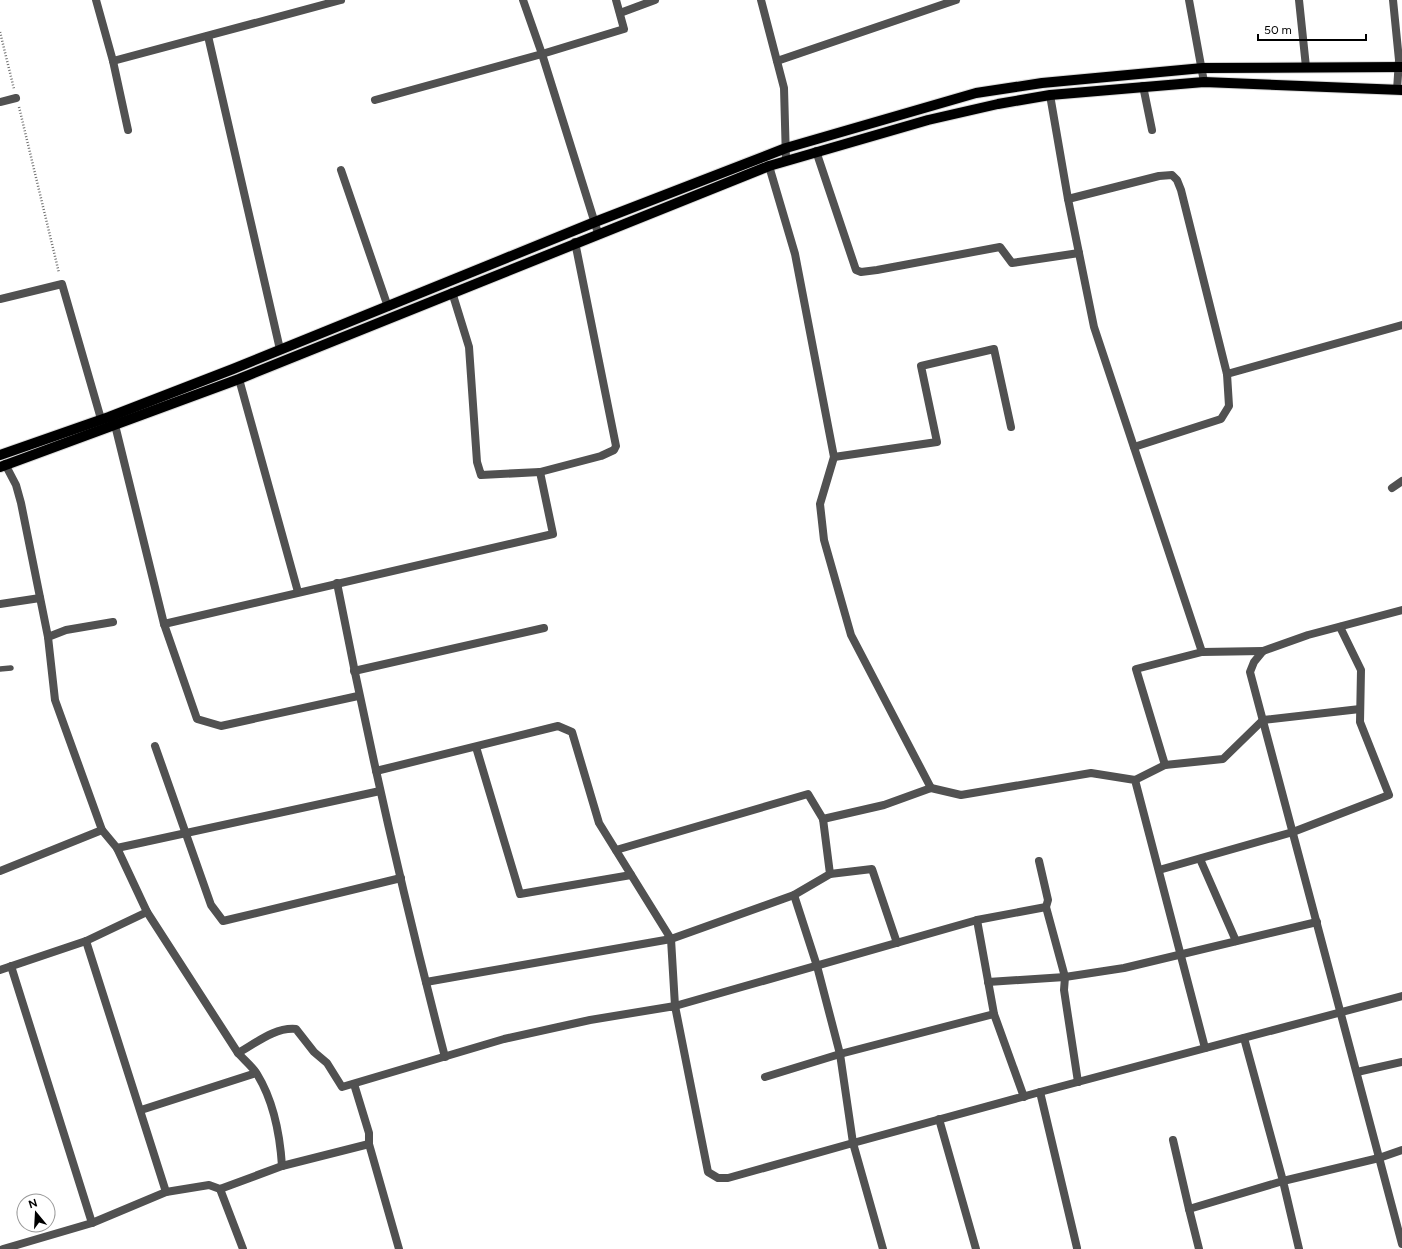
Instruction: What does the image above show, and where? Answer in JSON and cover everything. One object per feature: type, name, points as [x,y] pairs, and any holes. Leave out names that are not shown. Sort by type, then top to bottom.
[{"type":"main road","points":[[0,455],[233,369],[595,222],[786,148],[976,93],[1042,83],[1203,68],[1400,64]]},
{"type":"main road","points":[[3,466],[239,379],[575,242],[769,166],[928,120],[998,104],[1050,95],[1204,82],[1400,90]]},
{"type":"street","points":[[96,0],[113,61],[128,130]]},
{"type":"street","points":[[113,61],[341,0]]},
{"type":"street","points":[[522,0],[542,54],[598,233]]},
{"type":"street","points":[[375,100],[542,54],[624,29],[616,0]]},
{"type":"street","points":[[620,13],[655,0]]},
{"type":"street","points":[[761,0],[784,88],[786,160]]},
{"type":"street","points":[[777,61],[956,0]]},
{"type":"street","points":[[1189,0],[1203,68],[1204,82]]},
{"type":"street","points":[[1299,0],[1306,67]]},
{"type":"street","points":[[1393,0],[1400,64],[1400,90]]},
{"type":"street","points":[[208,36],[279,344]]},
{"type":"street","points":[[1143,86],[1152,130]]},
{"type":"street","points":[[1050,95],[1068,199],[1094,327],[1202,652]]},
{"type":"street","points":[[0,102],[16,98]]},
{"type":"street","points":[[816,152],[856,270],[861,272],[1000,247],[1012,263],[1079,253]]},
{"type":"street","points":[[769,166],[795,254],[834,457],[820,504],[824,540],[851,635],[931,788]]},
{"type":"street","points":[[341,170],[388,306]]},
{"type":"street","points":[[1068,199],[1159,176],[1172,175],[1177,180],[1181,190],[1227,374],[1230,406],[1221,419],[1134,447]]},
{"type":"street","points":[[452,292],[469,347],[477,462],[481,475],[540,472],[601,456],[614,450],[616,446],[611,413],[575,242]]},
{"type":"street","points":[[0,299],[62,284],[101,419]]},
{"type":"street","points":[[1227,374],[1402,325]]},
{"type":"street","points":[[834,457],[937,442],[921,366],[994,349],[1011,427]]},
{"type":"street","points":[[239,379],[298,592]]},
{"type":"street","points":[[115,425],[132,502],[164,624],[197,719],[221,726],[358,696]]},
{"type":"street","points":[[3,466],[16,485],[48,638],[55,700],[102,830],[117,848],[147,912],[238,1053],[256,1073],[270,1100],[281,1152],[282,1166]]},
{"type":"street","points":[[164,624],[553,534],[540,472]]},
{"type":"street","points":[[1392,488],[1402,481]]},
{"type":"street","points":[[337,583],[358,696],[400,878],[445,1056]]},
{"type":"street","points":[[0,604],[40,598]]},
{"type":"street","points":[[1165,765],[1136,669],[1202,652],[1263,651],[1308,635],[1402,610]]},
{"type":"street","points":[[48,638],[66,630],[113,622]]},
{"type":"street","points":[[1159,870],[1293,832],[1389,795],[1360,722],[1361,670],[1340,627]]},
{"type":"street","points":[[354,671],[544,628]]},
{"type":"street","points":[[1263,651],[1254,662],[1250,672],[1402,1244]]},
{"type":"street","points":[[823,819],[884,805],[931,788],[961,795],[1091,773],[1135,780],[1165,765],[1223,759],[1263,720],[1360,709]]},
{"type":"street","points":[[376,771],[558,726],[572,732],[599,823],[671,939],[675,1006],[708,1172],[718,1178],[728,1178],[939,1119],[1402,996]]},
{"type":"street","points":[[155,746],[211,905],[223,921],[400,878]]},
{"type":"street","points":[[476,747],[520,894],[631,875]]},
{"type":"street","points":[[1135,780],[1205,1048]]},
{"type":"street","points":[[117,848],[380,791]]},
{"type":"street","points":[[616,850],[808,794],[823,819],[830,874]]},
{"type":"street","points":[[0,872],[102,830]]},
{"type":"street","points":[[1200,859],[1236,941]]},
{"type":"street","points":[[1039,861],[1048,900],[1046,907],[1065,977],[1064,990],[1078,1082]]},
{"type":"street","points":[[426,982],[671,939],[794,895],[830,874],[872,870],[897,943]]},
{"type":"street","points":[[794,895],[817,966],[840,1054],[853,1143],[883,1249]]},
{"type":"street","points":[[238,1053],[274,1032],[287,1028],[296,1029],[314,1052],[327,1064],[342,1087],[504,1039],[590,1020],[675,1006],[976,920],[1046,907]]},
{"type":"street","points":[[0,970],[86,941],[147,912]]},
{"type":"street","points":[[976,920],[994,1014],[1024,1097]]},
{"type":"street","points":[[988,982],[1065,977],[1124,968],[1316,922]]},
{"type":"street","points":[[86,941],[166,1192]]},
{"type":"street","points":[[12,966],[92,1223]]},
{"type":"street","points":[[764,1077],[840,1054],[994,1014]]},
{"type":"street","points":[[1244,1038],[1283,1181],[1299,1249]]},
{"type":"street","points":[[1357,1072],[1402,1062]]},
{"type":"street","points":[[141,1110],[256,1073]]},
{"type":"street","points":[[354,1084],[369,1133],[369,1144],[399,1249]]},
{"type":"street","points":[[1040,1092],[1077,1248]]},
{"type":"street","points":[[939,1119],[976,1249]]},
{"type":"street","points":[[1172,1140],[1199,1249]]},
{"type":"street","points":[[3,1249],[92,1223],[166,1192],[209,1185],[220,1189],[282,1166],[369,1144]]},
{"type":"street","points":[[1189,1209],[1283,1181],[1379,1158],[1402,1150]]},
{"type":"street","points":[[220,1189],[243,1249]]},
{"type":"lane","points":[[0,669],[11,668]]},
{"type":"path","points":[[0,32],[62,284]]}]
